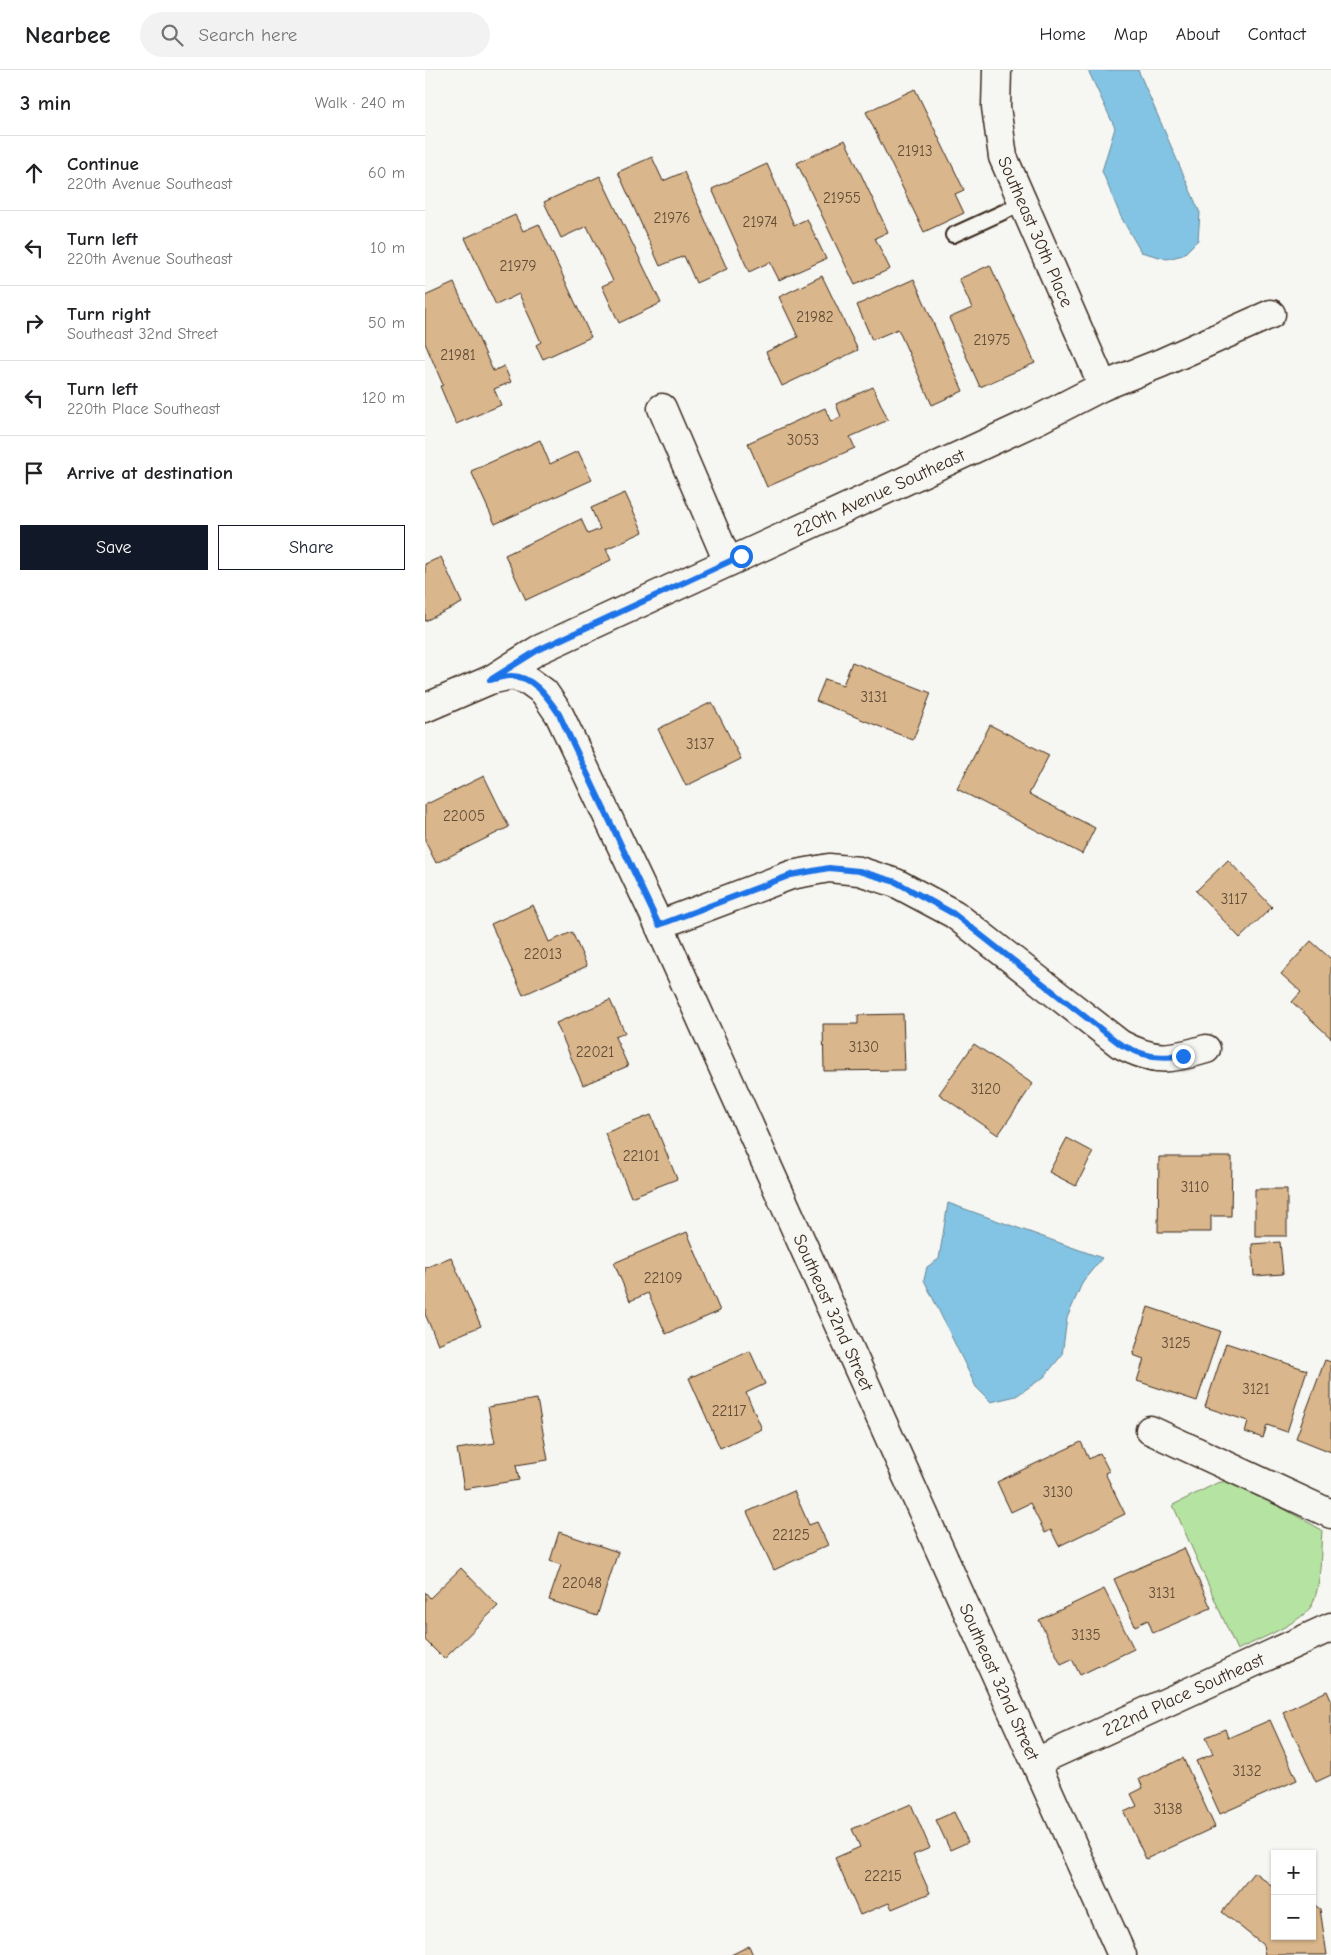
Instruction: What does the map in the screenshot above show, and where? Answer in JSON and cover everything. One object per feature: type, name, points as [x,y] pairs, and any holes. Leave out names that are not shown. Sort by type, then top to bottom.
[{"type":"street","name":"Southeast 30th Place","points":[[997,70],[996,107],[1003,157],[1103,386]]},
{"type":"street","name":"220th Avenue Southeast","points":[[425,708],[490,680],[538,650],[1039,419],[1103,386],[1161,363],[1271,314]]},
{"type":"street","points":[[661,408],[728,562]]},
{"type":"street","name":"220th Avenue Southeast","points":[[490,680],[512,675],[529,681]]},
{"type":"street","name":"Southeast 32nd Street","points":[[529,681],[544,692],[559,714],[659,925],[1122,1955]]},
{"type":"street","points":[[659,925],[791,875],[829,868],[859,871],[896,882],[954,914],[1120,1044],[1140,1054],[1162,1058],[1183,1056],[1206,1049]]},
{"type":"street","points":[[1150,1430],[1331,1514]]},
{"type":"street","name":"222nd Place Southeast","points":[[1036,1762],[1331,1627]]},
{"type":"lane","points":[[953,234],[1023,203]]},
{"type":"green space","points":[[1232,1480],[1322,1530],[1318,1586],[1313,1603],[1301,1617],[1237,1650],[1173,1505],[1217,1483]]},
{"type":"water","points":[[1088,70],[1138,70],[1200,213],[1198,240],[1183,255],[1167,259],[1141,252],[1121,217],[1102,171],[1115,128]]},
{"type":"water","points":[[948,1203],[1102,1258],[1083,1281],[1067,1318],[1062,1355],[1044,1377],[1016,1396],[991,1402],[976,1387],[924,1280],[927,1267],[939,1259]]},
{"type":"building","points":[[915,89],[964,190],[955,194],[964,213],[924,232],[866,112]]},
{"type":"building","points":[[845,140],[888,232],[875,238],[890,269],[855,285],[797,163]]},
{"type":"building","points":[[652,157],[663,181],[684,172],[727,269],[696,283],[684,256],[660,266],[618,172]]},
{"type":"building","points":[[767,164],[794,225],[807,219],[826,259],[779,280],[770,262],[749,272],[712,189]]},
{"type":"building","points":[[600,176],[661,303],[619,323],[602,286],[613,281],[587,226],[561,238],[544,202]]},
{"type":"building","points":[[515,215],[523,231],[539,224],[591,337],[543,359],[536,345],[541,342],[519,294],[496,305],[465,238]]},
{"type":"building","points":[[990,265],[1035,363],[980,387],[949,318],[972,308],[959,279]]},
{"type":"building","points":[[822,276],[858,350],[782,386],[766,352],[798,337],[779,297]]},
{"type":"building","points":[[914,279],[963,391],[932,405],[898,329],[872,340],[857,305]]},
{"type":"building","points":[[454,283],[493,371],[504,366],[511,382],[494,389],[501,405],[456,424],[440,386],[443,385],[425,343],[425,296]]},
{"type":"building","points":[[873,387],[888,420],[850,437],[855,448],[767,487],[748,443],[825,408],[831,422],[841,417],[836,404]]},
{"type":"building","points":[[540,440],[550,464],[578,451],[592,480],[495,524],[471,471]]},
{"type":"building","points":[[625,493],[643,532],[606,549],[611,560],[526,600],[505,555],[581,519],[588,534],[600,529],[591,508]]},
{"type":"building","points":[[441,557],[462,603],[425,621],[425,564]]},
{"type":"building","points":[[852,662],[931,693],[913,740],[816,701],[825,679],[843,685]]},
{"type":"building","points":[[712,702],[741,759],[686,786],[658,729]]},
{"type":"building","points":[[990,725],[1049,755],[1029,794],[1095,828],[1082,854],[957,789]]},
{"type":"building","points":[[484,776],[509,827],[436,863],[425,841],[425,805]]},
{"type":"building","points":[[1228,860],[1272,907],[1240,938],[1196,891]]},
{"type":"building","points":[[533,905],[549,942],[572,932],[587,966],[523,995],[491,924]]},
{"type":"building","points":[[1311,941],[1331,959],[1331,1038],[1292,1002],[1301,992],[1281,974]]},
{"type":"building","points":[[610,1000],[625,1033],[615,1037],[628,1066],[583,1085],[556,1023]]},
{"type":"building","points":[[903,1014],[905,1070],[824,1071],[823,1024],[858,1024],[858,1015]]},
{"type":"building","points":[[974,1044],[1033,1084],[998,1135],[939,1094]]},
{"type":"building","points":[[651,1115],[677,1179],[631,1197],[605,1133]]},
{"type":"building","points":[[1067,1138],[1093,1152],[1076,1186],[1049,1172]]},
{"type":"building","points":[[1159,1157],[1232,1157],[1231,1216],[1211,1216],[1211,1232],[1158,1232]]},
{"type":"building","points":[[1255,1189],[1287,1189],[1287,1236],[1255,1236]]},
{"type":"building","points":[[687,1232],[720,1311],[666,1334],[648,1293],[630,1301],[614,1263]]},
{"type":"building","points":[[1280,1242],[1283,1274],[1254,1276],[1252,1244]]},
{"type":"building","points":[[451,1257],[481,1326],[438,1344],[425,1314],[425,1268]]},
{"type":"building","points":[[1148,1307],[1220,1331],[1197,1401],[1137,1381],[1144,1359],[1133,1355]]},
{"type":"building","points":[[1226,1343],[1307,1370],[1287,1432],[1267,1425],[1263,1438],[1245,1432],[1248,1421],[1205,1407]]},
{"type":"building","points":[[750,1351],[765,1384],[746,1393],[762,1429],[720,1448],[689,1378]]},
{"type":"building","points":[[1325,1360],[1331,1362],[1331,1452],[1296,1438]]},
{"type":"building","points":[[537,1399],[548,1460],[516,1465],[519,1480],[464,1489],[457,1449],[495,1443],[488,1407]]},
{"type":"building","points":[[1081,1442],[1089,1459],[1100,1453],[1109,1471],[1105,1473],[1125,1514],[1059,1546],[1051,1530],[1045,1533],[1030,1503],[1011,1512],[997,1482]]},
{"type":"building","points":[[794,1491],[809,1525],[817,1522],[828,1545],[774,1570],[747,1512]]},
{"type":"building","points":[[559,1532],[618,1552],[597,1616],[549,1600],[561,1565],[550,1561]]},
{"type":"building","points":[[1184,1548],[1211,1608],[1153,1633],[1148,1620],[1135,1626],[1114,1579]]},
{"type":"building","points":[[461,1568],[498,1606],[444,1659],[425,1640],[425,1592],[430,1598]]},
{"type":"building","points":[[1104,1589],[1134,1649],[1080,1675],[1072,1659],[1061,1664],[1039,1620]]},
{"type":"building","points":[[1327,1691],[1331,1700],[1331,1775],[1316,1782],[1283,1712]]},
{"type":"building","points":[[1270,1720],[1297,1780],[1220,1814],[1196,1761],[1213,1754],[1206,1737],[1225,1729],[1228,1738]]},
{"type":"building","points":[[1183,1758],[1215,1827],[1146,1859],[1124,1812],[1137,1806],[1131,1794],[1143,1788],[1139,1779]]},
{"type":"building","points":[[911,1804],[930,1848],[913,1855],[930,1893],[892,1909],[889,1903],[860,1915],[835,1858],[860,1847],[852,1829]]},
{"type":"building","points":[[954,1812],[968,1842],[950,1850],[936,1820]]},
{"type":"building","points":[[1254,1872],[1271,1885],[1271,1940],[1316,1940],[1316,1906],[1320,1909],[1327,1955],[1265,1955],[1263,1945],[1222,1912]]},
{"type":"building","points":[[749,1946],[753,1955],[731,1955]]},
{"type":"route","points":[[741,556],[538,650],[490,680],[512,675],[529,681],[544,692],[559,714],[659,925],[791,875],[829,868],[859,871],[896,882],[954,914],[1120,1044],[1140,1054],[1162,1058],[1183,1056]]}]
